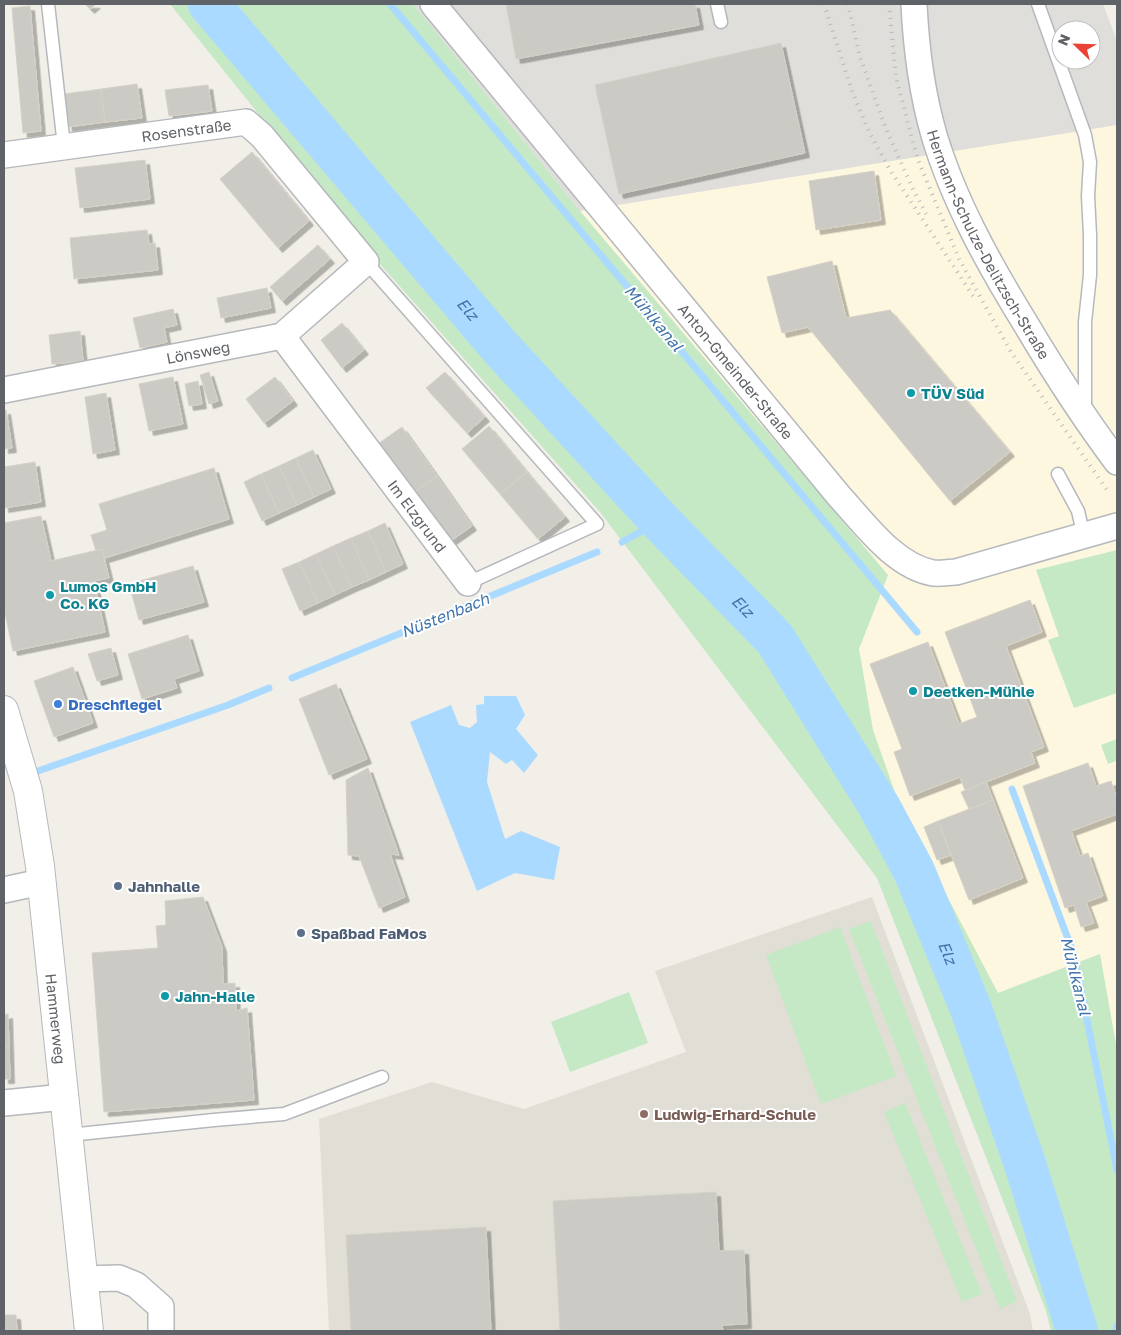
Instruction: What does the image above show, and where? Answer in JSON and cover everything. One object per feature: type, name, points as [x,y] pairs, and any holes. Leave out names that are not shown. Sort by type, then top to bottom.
[{"type":"street","name":"Anton-Gmeinder-Straße","points":[[433,4],[839,496],[891,552],[910,565],[934,573],[956,572],[1084,537],[1117,526]]},
{"type":"street","name":"Hermann-Schulze-Delitzsch-Straße","points":[[914,4],[916,36],[925,95],[934,135],[953,185],[979,242],[1004,290],[1085,418],[1117,462]]},
{"type":"street","name":"Rosenstraße","points":[[4,154],[246,122],[262,136],[366,262]]},
{"type":"street","points":[[282,336],[366,262]]},
{"type":"street","name":"Lönsweg","points":[[4,390],[282,336]]},
{"type":"street","name":"Im Elzgrund","points":[[282,336],[468,583]]},
{"type":"street","name":"Hammerweg","points":[[4,710],[28,790],[41,882],[64,1097],[70,1135],[89,1331]]},
{"type":"street","points":[[4,890],[41,882]]},
{"type":"street","points":[[4,1103],[64,1097]]},
{"type":"street","points":[[83,1279],[119,1278],[136,1285],[161,1307],[161,1331]]},
{"type":"lane","points":[[48,4],[64,146]]},
{"type":"lane","points":[[717,4],[721,22]]},
{"type":"lane","points":[[1038,4],[1085,135],[1090,162],[1088,196],[1090,275],[1085,322],[1085,418]]},
{"type":"lane","name":"Im Elzgrund","points":[[366,262],[597,524],[468,583]]},
{"type":"lane","points":[[1058,474],[1078,511],[1084,537]]},
{"type":"lane","points":[[70,1135],[284,1114],[382,1077]]},
{"type":"shaded area","points":[[413,4],[1103,4],[1117,41],[1117,125],[580,211]]},
{"type":"shaded area","points":[[1117,125],[1117,1050],[1099,955],[998,993],[900,807],[873,730],[859,649],[888,575],[580,211]]},
{"type":"shaded area","name":"Ludwig-Erhard-Schule","points":[[872,897],[1030,1314],[1033,1331],[329,1331],[319,1119],[432,1082],[524,1109],[686,1052],[655,971]]},
{"type":"green space","points":[[170,4],[413,4],[580,211],[888,575],[859,649],[873,730],[900,807],[998,993],[1100,954],[1117,1050],[1117,1331],[1051,1331],[1046,1311],[877,878],[600,512],[372,255]]},
{"type":"green space","points":[[1117,550],[1117,693],[1074,708],[1048,640],[1059,636],[1036,570]]},
{"type":"green space","points":[[1117,739],[1117,764],[1116,761],[1108,764],[1101,745]]},
{"type":"green space","points":[[871,921],[1017,1301],[1000,1309],[849,929]]},
{"type":"green space","points":[[840,927],[896,1076],[821,1104],[766,955]]},
{"type":"green space","points":[[629,992],[648,1043],[570,1072],[551,1022]]},
{"type":"green space","points":[[905,1103],[982,1294],[962,1302],[884,1112]]},
{"type":"water","points":[[484,696],[516,696],[525,715],[516,729],[538,755],[524,773],[512,760],[506,764],[490,752],[487,782],[505,839],[521,831],[560,847],[554,880],[515,873],[477,891],[410,722],[451,705],[459,725],[470,728],[477,722],[476,705],[484,704]]},
{"type":"building","points":[[85,4],[96,4],[90,9]]},
{"type":"building","points":[[506,4],[695,4],[699,25],[516,59]]},
{"type":"building","points":[[30,6],[41,131],[23,133],[12,8]]},
{"type":"building","points":[[781,43],[805,153],[619,194],[595,85]]},
{"type":"building","points":[[137,84],[142,118],[105,122],[101,89]]},
{"type":"building","points":[[208,85],[212,111],[169,116],[165,90]]},
{"type":"building","points":[[101,89],[105,122],[68,127],[64,94]]},
{"type":"building","points":[[252,152],[309,221],[278,248],[220,179]]},
{"type":"building","points":[[145,160],[150,199],[80,208],[75,168]]},
{"type":"building","points":[[874,171],[881,220],[816,230],[809,181]]},
{"type":"building","points":[[147,230],[149,244],[155,243],[158,270],[74,279],[70,238]]},
{"type":"building","points":[[318,245],[330,259],[282,301],[270,287]]},
{"type":"building","name":"TÜV Süd","points":[[832,261],[846,318],[890,310],[1010,452],[950,501],[808,327],[782,333],[767,277]]},
{"type":"building","points":[[267,288],[271,308],[221,318],[217,298]]},
{"type":"building","points":[[173,309],[177,325],[164,328],[167,342],[140,348],[133,318]]},
{"type":"building","points":[[342,323],[364,350],[342,368],[321,340]]},
{"type":"building","points":[[80,331],[83,361],[52,364],[49,335]]},
{"type":"building","points":[[209,372],[218,401],[209,404],[200,375]]},
{"type":"building","points":[[445,372],[485,417],[467,433],[426,388]]},
{"type":"building","points":[[173,377],[183,424],[149,431],[139,384]]},
{"type":"building","points":[[275,377],[293,401],[264,423],[246,399]]},
{"type":"building","points":[[198,381],[202,404],[189,406],[185,384]]},
{"type":"building","points":[[106,393],[115,450],[93,454],[85,397]]},
{"type":"building","points":[[4,410],[6,410],[12,448],[4,449]]},
{"type":"building","points":[[489,426],[527,472],[500,494],[462,449]]},
{"type":"building","points":[[402,427],[437,476],[410,495],[375,446]]},
{"type":"building","points":[[313,450],[331,489],[314,497],[296,458]]},
{"type":"building","points":[[296,458],[314,497],[297,505],[279,466]]},
{"type":"building","points":[[35,462],[41,502],[4,508],[4,467]]},
{"type":"building","points":[[279,466],[297,505],[279,513],[261,474]]},
{"type":"building","points":[[214,468],[229,519],[105,558],[102,549],[96,551],[91,535],[107,530],[99,504]]},
{"type":"building","points":[[527,472],[565,517],[538,539],[500,494]]},
{"type":"building","points":[[261,474],[279,513],[262,521],[244,482]]},
{"type":"building","points":[[437,476],[472,526],[445,545],[410,495]]},
{"type":"building","name":"Lumos GmbH Co. KG","points":[[41,516],[51,561],[102,549],[109,578],[94,581],[105,632],[13,651],[4,608],[4,523]]},
{"type":"building","points":[[385,523],[403,564],[386,572],[368,531]]},
{"type":"building","points":[[368,531],[386,572],[369,580],[351,538]]},
{"type":"building","points":[[351,538],[369,580],[352,587],[333,546]]},
{"type":"building","points":[[333,546],[352,587],[335,595],[316,554]]},
{"type":"building","points":[[316,554],[335,595],[318,603],[299,562]]},
{"type":"building","points":[[299,562],[318,603],[300,611],[282,569]]},
{"type":"building","points":[[193,566],[204,602],[139,620],[129,584]]},
{"type":"building","name":"Deetken-Mühle","points":[[1030,600],[1042,632],[1006,646],[1044,747],[1031,752],[1035,763],[965,790],[960,777],[910,796],[894,752],[902,749],[870,664],[928,642],[959,724],[977,717],[945,632]]},
{"type":"building","points":[[188,635],[199,671],[174,679],[177,688],[142,699],[128,654]]},
{"type":"building","points":[[111,648],[118,675],[97,681],[88,654]]},
{"type":"building","points":[[73,667],[93,723],[54,737],[34,681]]},
{"type":"building","points":[[336,684],[367,759],[329,775],[299,699]]},
{"type":"building","points":[[1088,763],[1096,786],[1111,781],[1117,799],[1117,814],[1071,831],[1080,856],[1088,853],[1103,896],[1086,902],[1094,923],[1081,927],[1074,905],[1065,908],[1023,786]]},
{"type":"building","points":[[368,768],[399,855],[390,854],[405,897],[379,908],[359,856],[348,855],[346,780]]},
{"type":"building","points":[[986,782],[993,800],[969,809],[961,792]]},
{"type":"building","points":[[993,800],[1023,878],[969,900],[938,821]]},
{"type":"building","points":[[938,821],[951,855],[937,860],[924,827]]},
{"type":"building","name":"Jahn-Halle","points":[[203,897],[222,947],[223,984],[235,983],[236,1011],[247,1008],[254,1100],[104,1112],[92,953],[158,948],[156,926],[166,925],[165,901]]},
{"type":"building","points":[[8,1014],[9,1046],[4,1047],[4,1015]]},
{"type":"building","points":[[9,1046],[10,1079],[4,1079],[4,1047]]},
{"type":"building","points":[[716,1192],[719,1251],[744,1250],[747,1324],[722,1325],[723,1331],[560,1331],[553,1201]]},
{"type":"building","points":[[486,1227],[491,1331],[351,1331],[346,1235]]},
{"type":"building","points":[[4,1315],[16,1315],[17,1331],[4,1331]]},
{"type":"waterway","name":"Elz","points":[[209,4],[500,347],[660,521],[775,639],[879,806],[914,871],[971,1009],[1025,1164],[1077,1331]]},
{"type":"waterway","name":"Mühlkanal","points":[[390,4],[917,632]]},
{"type":"waterway","name":"Nüstenbach","points":[[622,542],[660,521]]},
{"type":"waterway","name":"Nüstenbach","points":[[292,678],[597,552]]},
{"type":"waterway","name":"Nüstenbach","points":[[38,771],[228,705],[269,688]]},
{"type":"waterway","name":"Mühlkanal","points":[[1012,789],[1074,955],[1117,1170]]},
{"type":"waterway","name":"Mühlkanal","points":[[1116,1331],[1117,1326]]},
{"type":"railway","points":[[824,4],[852,91],[869,132],[890,170],[973,296]]},
{"type":"railway","points":[[848,4],[860,57],[886,129],[926,214]]},
{"type":"railway","points":[[889,4],[896,78],[918,160],[959,259],[1011,352],[1107,490]]},
{"type":"place","name":"TÜV Süd","points":[[911,393]]},
{"type":"place","name":"Lumos GmbH Co. KG","points":[[50,595]]},
{"type":"place","name":"Deetken-Mühle","points":[[913,691]]},
{"type":"place","name":"Dreschflegel","points":[[58,704]]},
{"type":"place","name":"Jahnhalle","points":[[118,886]]},
{"type":"place","name":"Spaßbad FaMos","points":[[301,933]]},
{"type":"place","name":"Jahn-Halle","points":[[165,996]]},
{"type":"place","name":"Ludwig-Erhard-Schule","points":[[644,1114]]}]
